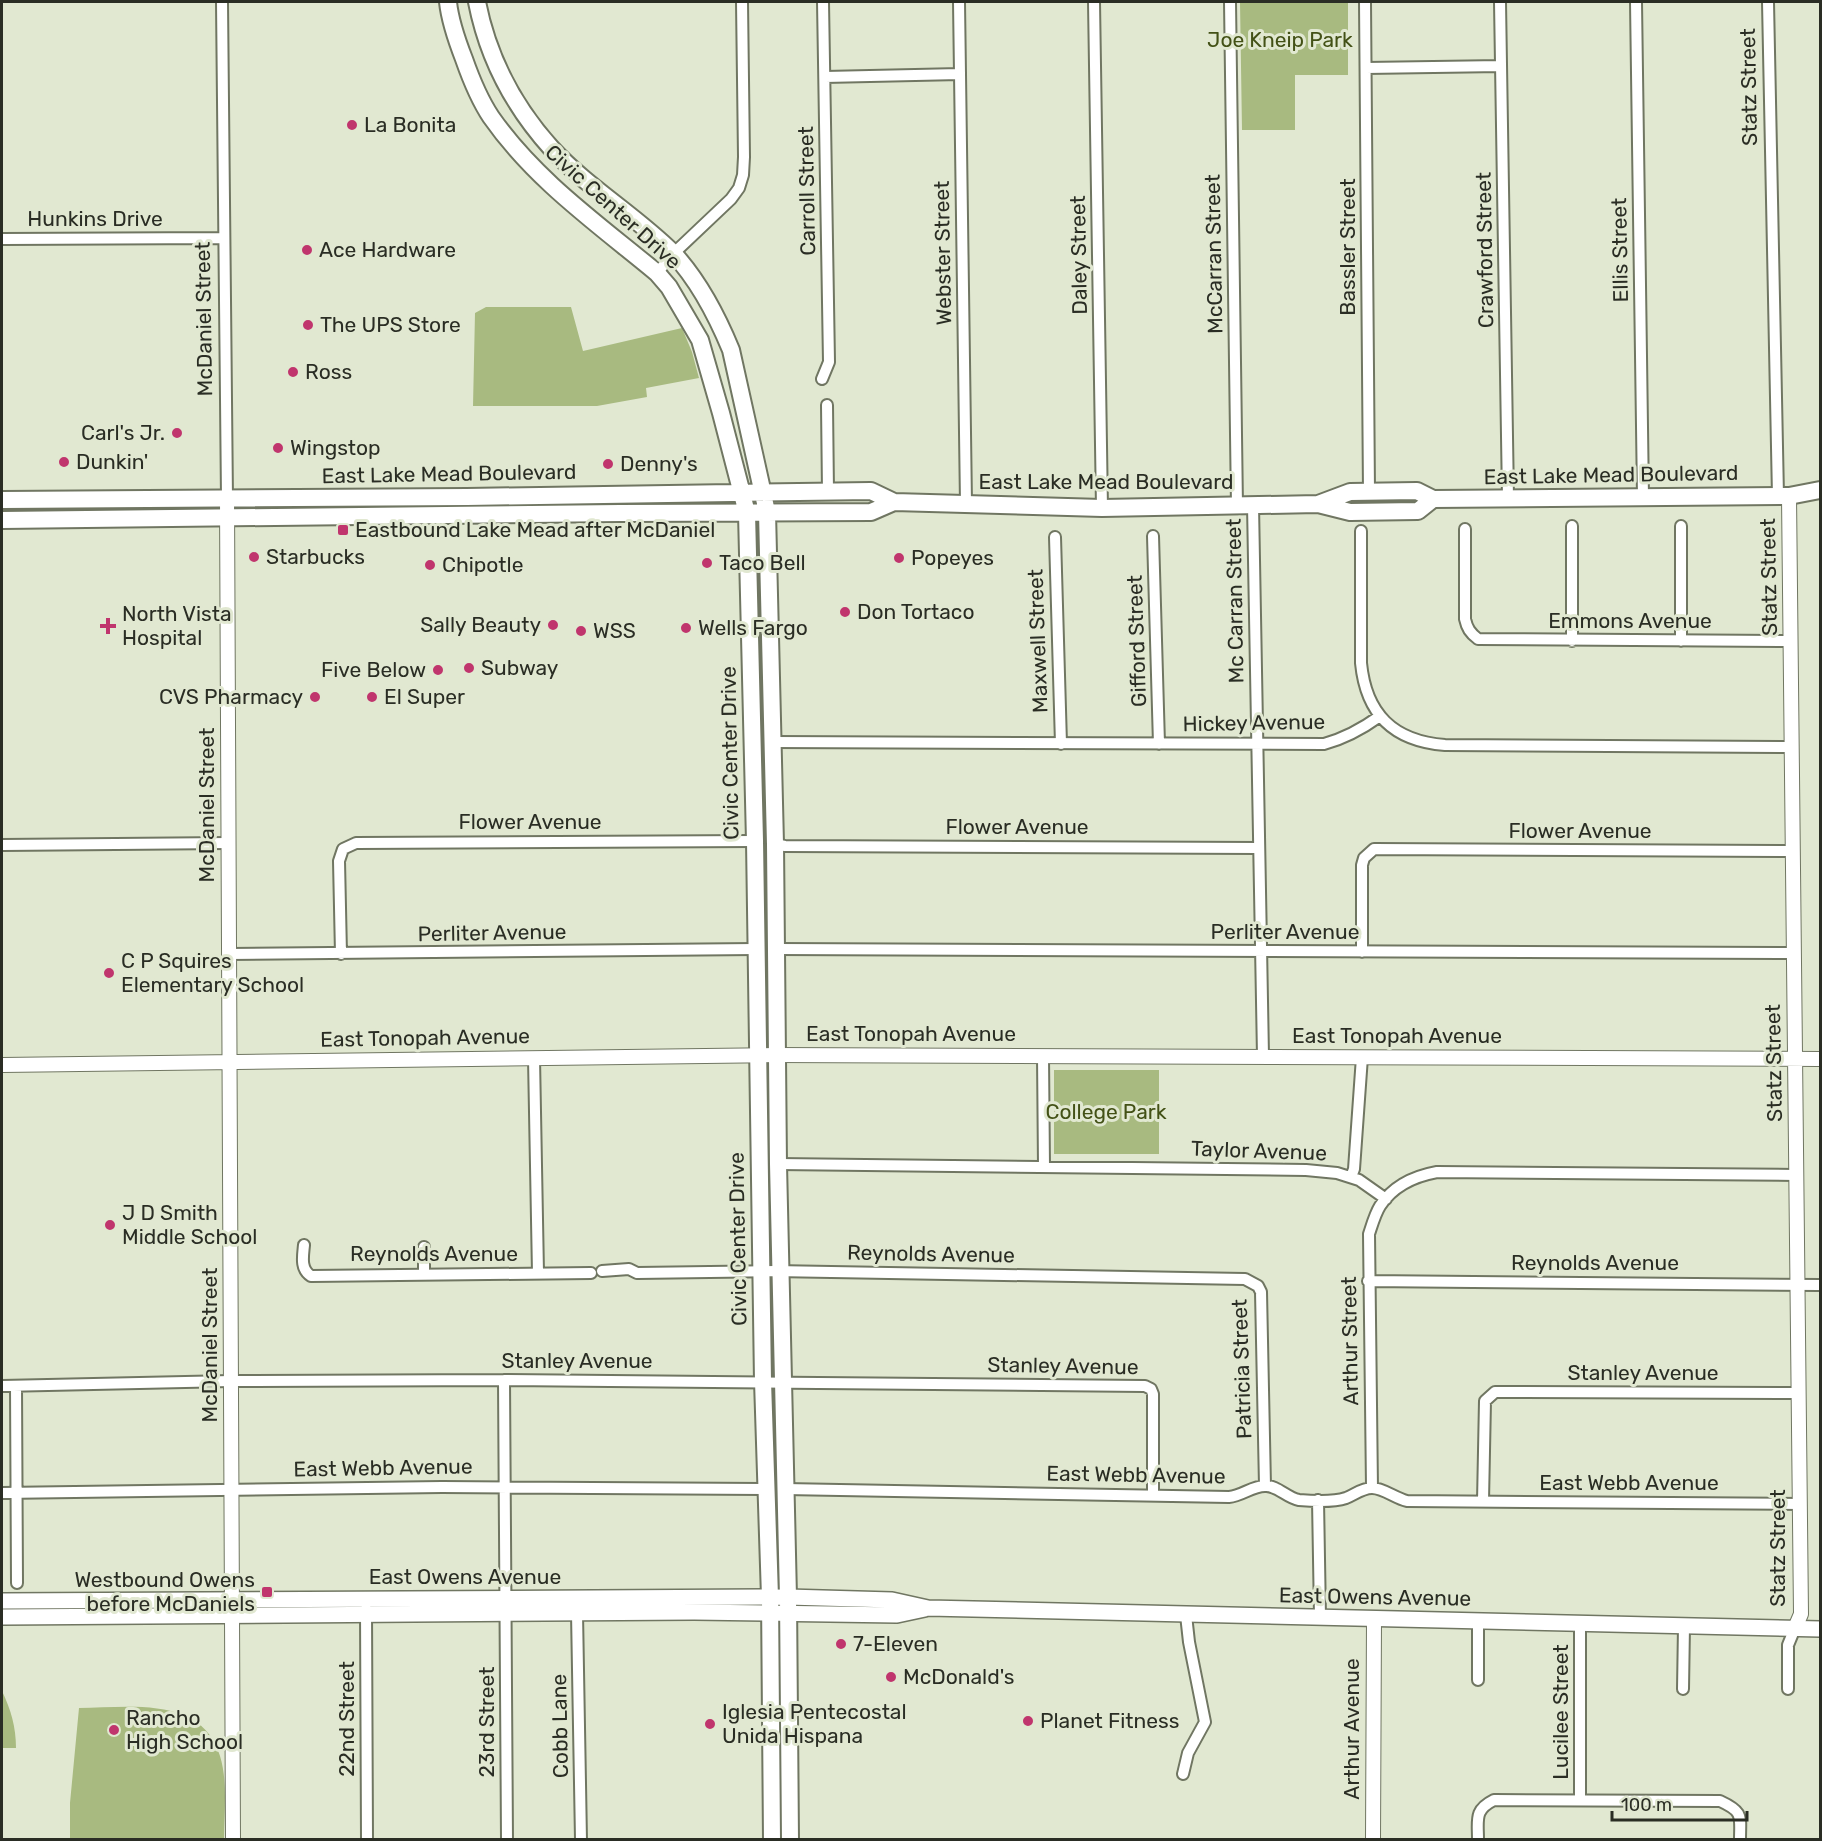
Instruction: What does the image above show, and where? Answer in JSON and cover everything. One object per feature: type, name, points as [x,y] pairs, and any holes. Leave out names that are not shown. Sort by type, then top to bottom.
[{"type":"main road","name":"Civic Center Drive","points":[[448,2],[459,47],[474,86],[490,115],[514,148],[540,176],[657,273],[669,287],[700,340],[747,513],[755,841],[765,1489],[771,1605],[772,1839]]},
{"type":"main road","name":"Civic Center Drive","points":[[477,2],[489,47],[504,82],[518,106],[553,150],[673,254],[708,302],[731,350],[767,512],[776,901],[777,1164],[788,1605],[790,1839]]},
{"type":"main road","name":"East Lake Mead Boulevard","points":[[1318,504],[1350,492],[1417,491],[1432,499],[1784,496],[1821,490]]},
{"type":"main road","name":"East Lake Mead Boulevard","points":[[2,500],[467,497],[871,491],[894,502],[1102,508],[1318,504],[1350,512],[1418,511],[1432,499]]},
{"type":"main road","name":"East Lake Mead Boulevard","points":[[1784,496],[1821,502]]},
{"type":"main road","points":[[467,497],[468,515]]},
{"type":"main road","points":[[48,500],[82,519]]},
{"type":"main road","name":"East Lake Mead Boulevard","points":[[2,520],[871,512],[894,502]]},
{"type":"main road","points":[[754,789],[763,831],[775,844]]},
{"type":"main road","points":[[755,841],[765,854],[768,885],[776,901]]},
{"type":"main road","name":"East Owens Avenue","points":[[2,1617],[106,1617],[366,1598],[506,1605],[788,1605],[897,1615],[928,1608],[1821,1629]]},
{"type":"main road","points":[[106,1617],[122,1600]]},
{"type":"main road","name":"East Owens Avenue","points":[[2,1601],[122,1600],[366,1615],[506,1605],[577,1613],[771,1605]]},
{"type":"main road","points":[[772,1812],[780,1821],[781,1839]]},
{"type":"street","name":"McDaniel Street","points":[[222,2],[227,499],[233,1839]]},
{"type":"street","points":[[657,273],[673,254],[724,207],[739,188],[744,157],[741,2]]},
{"type":"street","name":"Carroll Street","points":[[822,379],[829,362],[823,2]]},
{"type":"street","name":"Webster Street","points":[[959,2],[966,504]]},
{"type":"street","name":"Daley Street","points":[[1094,2],[1102,508]]},
{"type":"street","name":"McCarran Street","points":[[1230,2],[1245,506]]},
{"type":"street","name":"Bassler Street","points":[[1365,2],[1369,492]]},
{"type":"street","name":"Crawford Street","points":[[1500,2],[1508,498]]},
{"type":"street","name":"Ellis Street","points":[[1636,2],[1643,497]]},
{"type":"street","name":"Statz Street","points":[[1768,2],[1791,641],[1801,1614],[1795,1628]]},
{"type":"street","points":[[1366,68],[1502,66]]},
{"type":"street","points":[[825,77],[960,74]]},
{"type":"street","name":"Hunkins Drive","points":[[2,238],[224,238]]},
{"type":"street","points":[[827,405],[828,492]]},
{"type":"street","name":"Mc Carran Street","points":[[1245,506],[1257,745],[1263,1056]]},
{"type":"street","points":[[1572,526],[1572,641]]},
{"type":"street","points":[[1681,526],[1681,641]]},
{"type":"street","name":"Emmons Avenue","points":[[1466,529],[1465,619],[1471,634],[1478,639],[1791,641]]},
{"type":"street","points":[[1361,531],[1363,680],[1371,703],[1380,716],[1392,728],[1404,735],[1425,743],[1444,745],[1792,747]]},
{"type":"street","name":"Gifford Street","points":[[1153,536],[1159,744]]},
{"type":"street","name":"Maxwell Street","points":[[1055,537],[1061,744]]},
{"type":"street","name":"Hickey Avenue","points":[[772,742],[1324,744],[1343,739],[1380,716]]},
{"type":"street","name":"Flower Avenue","points":[[341,954],[339,861],[343,849],[356,843],[755,841]]},
{"type":"street","points":[[2,845],[229,843]]},
{"type":"street","name":"Flower Avenue","points":[[775,844],[785,846],[1259,848]]},
{"type":"street","name":"Flower Avenue","points":[[1362,952],[1362,865],[1364,858],[1374,849],[1793,851]]},
{"type":"street","name":"Perliter Avenue","points":[[229,954],[756,949]]},
{"type":"street","name":"Perliter Avenue","points":[[776,949],[1794,953]]},
{"type":"street","name":"East Tonopah Avenue","points":[[2,1065],[758,1055],[1821,1059]]},
{"type":"street","points":[[1043,1056],[1044,1167]]},
{"type":"street","points":[[1351,1177],[1354,1169],[1362,1057]]},
{"type":"street","points":[[534,1058],[537,1273]]},
{"type":"street","name":"Taylor Avenue","points":[[777,1164],[1306,1170],[1337,1173],[1351,1177],[1386,1199]]},
{"type":"street","points":[[1386,1199],[1396,1188],[1422,1174],[1437,1172],[1796,1175]]},
{"type":"street","name":"Arthur Street","points":[[1372,1488],[1369,1234],[1379,1208],[1386,1199]]},
{"type":"street","name":"Reynolds Avenue","points":[[304,1245],[304,1269],[311,1276],[597,1272],[629,1269],[637,1273],[781,1272],[1245,1279],[1258,1286]]},
{"type":"street","points":[[424,1247],[424,1274]]},
{"type":"street","name":"Reynolds Avenue","points":[[1368,1281],[1821,1285]]},
{"type":"street","name":"Patricia Street","points":[[1258,1286],[1261,1292],[1265,1486]]},
{"type":"street","name":"Stanley Avenue","points":[[2,1386],[231,1381],[504,1380],[1145,1386],[1153,1394],[1154,1496]]},
{"type":"street","name":"23rd Street","points":[[504,1380],[507,1839]]},
{"type":"street","points":[[16,1386],[17,1583]]},
{"type":"street","name":"Stanley Avenue","points":[[1483,1501],[1485,1401],[1495,1392],[1798,1393]]},
{"type":"street","name":"East Webb Avenue","points":[[2,1493],[505,1486],[765,1489]]},
{"type":"street","points":[[1265,1486],[1271,1486],[1298,1500],[1339,1500],[1372,1488]]},
{"type":"street","name":"East Webb Avenue","points":[[785,1489],[1229,1497],[1239,1496],[1257,1487],[1265,1486]]},
{"type":"street","name":"East Webb Avenue","points":[[1372,1488],[1407,1501],[1800,1504]]},
{"type":"street","points":[[1318,1500],[1320,1617]]},
{"type":"street","name":"22nd Street","points":[[366,1598],[367,1839]]},
{"type":"street","name":"Cobb Lane","points":[[577,1613],[581,1839]]},
{"type":"street","points":[[1183,1774],[1188,1753],[1205,1722],[1186,1615]]},
{"type":"street","name":"Arthur Avenue","points":[[1373,1839],[1374,1619]]},
{"type":"street","points":[[1478,1621],[1478,1680]]},
{"type":"street","name":"Lucilee Street","points":[[1580,1800],[1581,1623]]},
{"type":"street","points":[[1683,1689],[1684,1626]]},
{"type":"street","points":[[1788,1689],[1788,1645],[1795,1628]]},
{"type":"street","points":[[1478,1839],[1478,1814],[1482,1806],[1494,1800],[1720,1801],[1735,1807],[1740,1815],[1740,1839]]},
{"type":"green space","name":"Joe Kneip Park","points":[[1240,2],[1348,2],[1348,75],[1295,75],[1295,130],[1242,130]]},
{"type":"green space","points":[[486,307],[571,307],[583,351],[682,328],[699,378],[646,388],[647,397],[597,406],[473,406],[475,313]]},
{"type":"green space","name":"College Park","points":[[1054,1070],[1159,1070],[1159,1154],[1054,1154]]},
{"type":"green space","points":[[2,1691],[12,1719],[16,1748],[2,1748]]},
{"type":"green space","points":[[79,1708],[161,1709],[180,1714],[197,1723],[211,1736],[220,1756],[225,1787],[224,1839],[70,1839],[70,1803]]},
{"type":"place","name":"La Bonita","points":[[352,125]]},
{"type":"place","name":"Ace Hardware","points":[[307,250]]},
{"type":"place","name":"The UPS Store","points":[[308,325]]},
{"type":"place","name":"Ross","points":[[293,372]]},
{"type":"place","name":"Carl's Jr.","points":[[177,433]]},
{"type":"place","name":"Wingstop","points":[[278,448]]},
{"type":"place","name":"Dunkin'","points":[[64,462]]},
{"type":"place","name":"Denny's","points":[[608,464]]},
{"type":"place","name":"Eastbound Lake Mead after McDaniel","points":[[343,530]]},
{"type":"place","name":"Starbucks","points":[[254,557]]},
{"type":"place","name":"Popeyes","points":[[899,558]]},
{"type":"place","name":"Taco Bell","points":[[707,563]]},
{"type":"place","name":"Chipotle","points":[[430,565]]},
{"type":"place","name":"Don Tortaco","points":[[845,612]]},
{"type":"place","name":"Sally Beauty","points":[[553,625]]},
{"type":"place","name":"North Vista Hospital","points":[[108,626]]},
{"type":"place","name":"Wells Fargo","points":[[686,628]]},
{"type":"place","name":"WSS","points":[[581,631]]},
{"type":"place","name":"Subway","points":[[469,668]]},
{"type":"place","name":"Five Below","points":[[438,670]]},
{"type":"place","name":"CVS Pharmacy","points":[[315,697]]},
{"type":"place","name":"El Super","points":[[372,697]]},
{"type":"place","name":"C P Squires Elementary School","points":[[109,973]]},
{"type":"place","name":"J D Smith Middle School","points":[[110,1225]]},
{"type":"place","name":"Westbound Owens before McDaniels","points":[[267,1592]]},
{"type":"place","name":"7-Eleven","points":[[841,1644]]},
{"type":"place","name":"McDonald's","points":[[891,1677]]},
{"type":"place","name":"Planet Fitness","points":[[1028,1721]]},
{"type":"place","name":"Iglesia Pentecostal Unida Hispana","points":[[710,1724]]},
{"type":"place","name":"Rancho High School","points":[[114,1730]]}]
